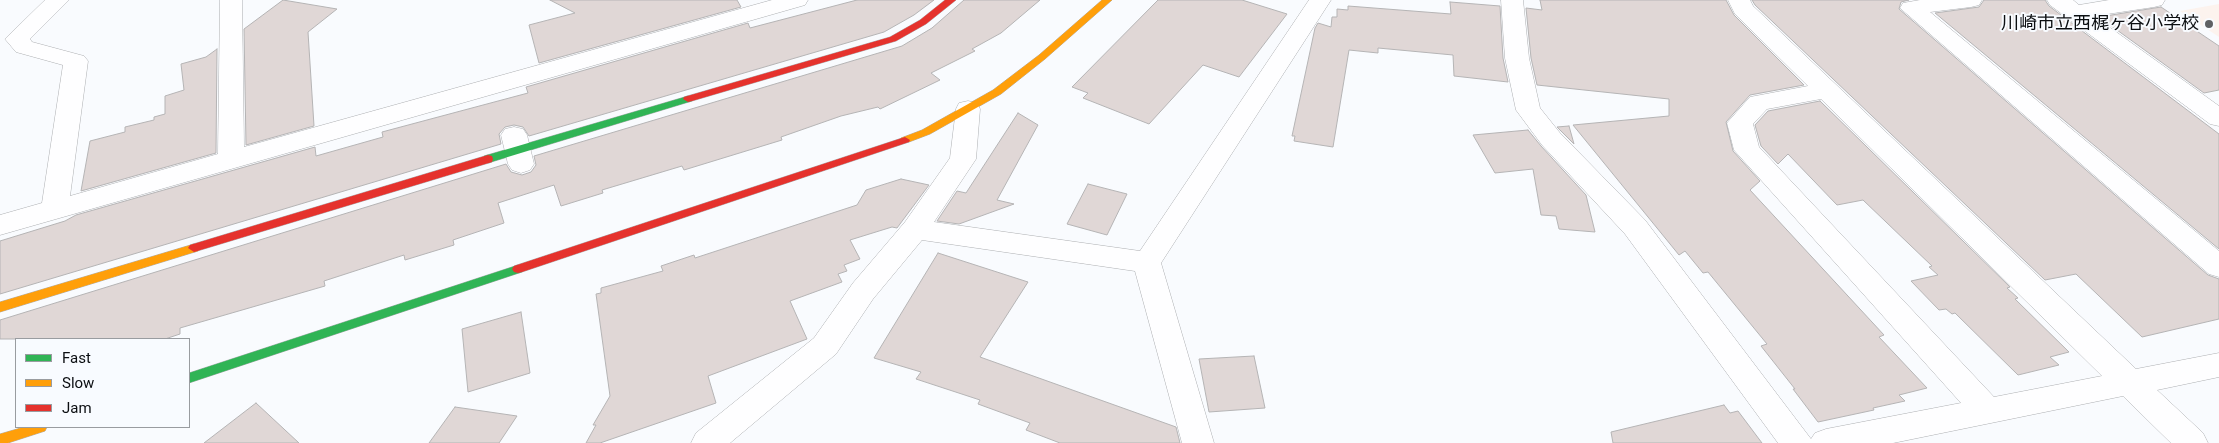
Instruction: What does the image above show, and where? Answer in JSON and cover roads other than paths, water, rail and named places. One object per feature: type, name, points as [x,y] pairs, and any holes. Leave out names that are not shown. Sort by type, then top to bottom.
[{"type":"street","points":[[55,209],[76,62],[24,47],[17,39],[58,0]]},
{"type":"street","points":[[231,0],[231,160]]},
{"type":"street","points":[[0,225],[231,160],[505,92],[797,0]]},
{"type":"street","points":[[0,307],[517,150],[892,39],[923,22],[951,0]]},
{"type":"street","points":[[190,378],[873,152],[926,132],[996,92],[1042,57],[1107,0]]},
{"type":"street","points":[[1198,443],[1147,262],[1320,0]]},
{"type":"street","points":[[1512,0],[1518,58],[1528,110],[1551,139],[1636,227],[1798,443]]},
{"type":"street","points":[[1739,0],[1743,9],[2192,443]]},
{"type":"street","points":[[1971,0],[1911,8],[2219,267]]},
{"type":"street","points":[[2066,6],[2154,0]]},
{"type":"street","points":[[2066,6],[2219,118]]},
{"type":"street","points":[[1828,90],[1759,103],[1740,123],[1747,150],[1988,411]]},
{"type":"street","points":[[707,443],[825,346],[863,291],[915,229],[963,159],[968,109]]},
{"type":"street","points":[[915,229],[1147,262]]},
{"type":"street","points":[[1826,443],[2219,365]]},
{"type":"street","points":[[0,440],[37,428]]},
{"type":"place","name":"川崎市立西梶ヶ谷小学校","points":[[2209,24]]}]
